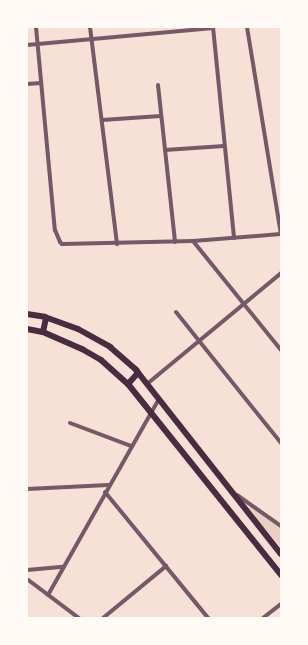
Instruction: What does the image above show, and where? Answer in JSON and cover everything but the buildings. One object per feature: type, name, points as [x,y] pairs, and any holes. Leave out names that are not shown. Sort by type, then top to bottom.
[{"type":"main road","points":[[27,314],[46,318],[78,329],[110,347],[138,373],[281,554]]},
{"type":"main road","points":[[43,332],[46,318]]},
{"type":"main road","points":[[27,329],[43,332],[82,349],[101,360],[128,384],[281,575]]},
{"type":"main road","points":[[128,384],[138,373]]},
{"type":"main road","points":[[208,483],[218,476]]},
{"type":"street","points":[[36,27],[55,230],[62,244],[175,242],[281,234],[247,27]]},
{"type":"street","points":[[90,27],[117,244]]},
{"type":"street","points":[[27,45],[213,27],[234,238]]},
{"type":"street","points":[[27,84],[41,83]]},
{"type":"street","points":[[158,85],[175,242]]},
{"type":"street","points":[[102,120],[161,116]]},
{"type":"street","points":[[165,150],[224,146]]},
{"type":"street","points":[[192,241],[281,350]]},
{"type":"street","points":[[147,384],[281,273]]},
{"type":"street","points":[[176,312],[281,443]]},
{"type":"street","points":[[48,595],[106,492],[108,485],[159,399]]},
{"type":"street","points":[[70,423],[131,446]]},
{"type":"street","points":[[27,489],[108,485]]},
{"type":"street","points":[[106,492],[208,618]]},
{"type":"street","points":[[232,492],[281,526]]},
{"type":"street","points":[[103,618],[166,566]]},
{"type":"street","points":[[27,570],[63,567]]},
{"type":"street","points":[[27,579],[79,618]]},
{"type":"street","points":[[263,618],[281,604]]},
{"type":"shaded area","points":[[250,506],[281,528],[281,547],[248,509]]}]
